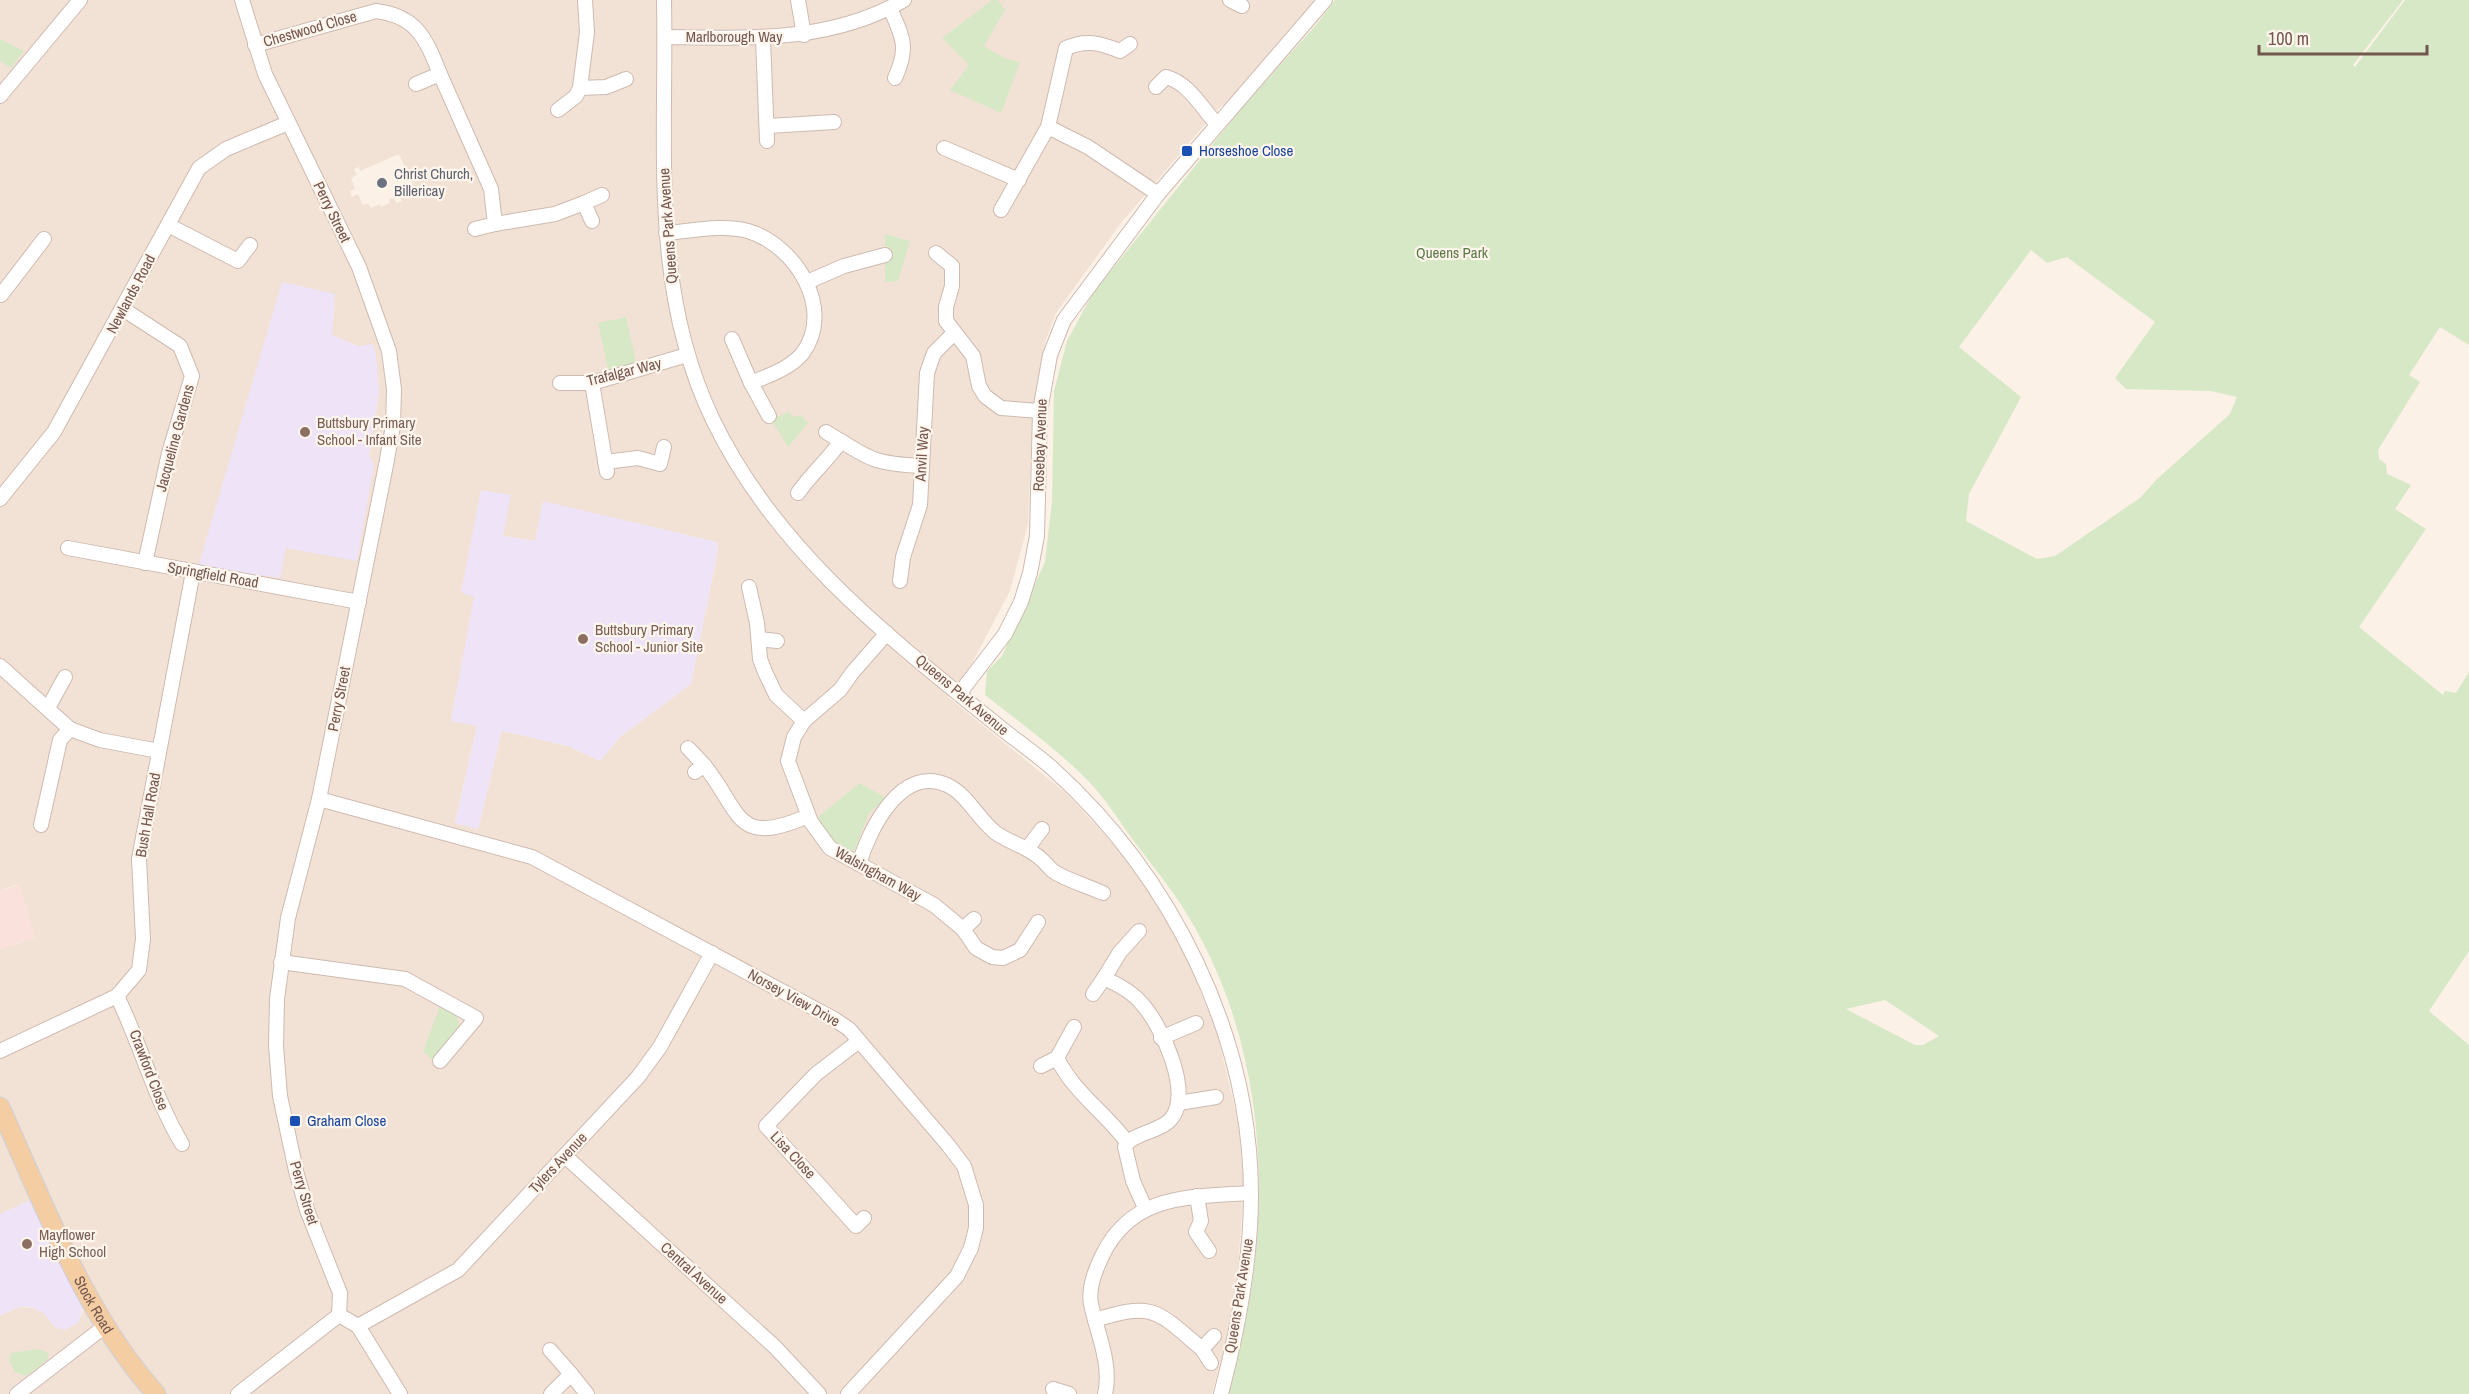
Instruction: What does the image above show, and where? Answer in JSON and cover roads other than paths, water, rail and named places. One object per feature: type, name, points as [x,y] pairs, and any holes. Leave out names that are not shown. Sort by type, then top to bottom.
[{"type":"main road","name":"Stock Road","points":[[0,1107],[53,1226],[104,1327],[156,1394]]},
{"type":"street","points":[[0,96],[80,0]]},
{"type":"street","points":[[236,0],[242,0]]},
{"type":"street","name":"Perry Street","points":[[242,0],[255,45],[288,123],[302,146],[359,267],[389,351],[394,389],[393,426],[319,799],[297,876],[281,962],[276,1046],[280,1096],[301,1190],[340,1293],[339,1315]]},
{"type":"street","points":[[558,110],[576,96],[580,88],[587,32],[585,0]]},
{"type":"street","name":"Queens Park Avenue","points":[[664,0],[663,150],[670,280],[687,355],[715,424],[759,499],[812,564],[887,633],[1051,767],[1103,819],[1141,866],[1173,916],[1209,992],[1230,1050],[1245,1126],[1251,1193],[1248,1257],[1221,1394]]},
{"type":"street","points":[[798,0],[804,35]]},
{"type":"street","name":"Marlborough Way","points":[[665,37],[763,39],[804,35],[849,24],[904,0]]},
{"type":"street","name":"Rosebay Avenue","points":[[959,694],[1005,633],[1021,602],[1030,573],[1037,536],[1040,411],[1050,355],[1064,320],[1158,194],[1216,123],[1324,0]]},
{"type":"street","points":[[890,8],[903,38],[905,50],[895,78]]},
{"type":"street","name":"Chestwood Close","points":[[255,45],[376,11],[392,13],[420,31],[491,189],[495,224]]},
{"type":"street","points":[[763,39],[768,126],[766,141]]},
{"type":"street","points":[[1001,210],[1048,127],[1066,48],[1080,42],[1096,42],[1120,51],[1131,44]]},
{"type":"street","points":[[903,60],[916,66]]},
{"type":"street","points":[[416,84],[440,74]]},
{"type":"street","points":[[1156,87],[1166,77],[1171,78],[1194,94],[1198,104],[1216,123]]},
{"type":"street","points":[[580,88],[606,87],[626,79]]},
{"type":"street","points":[[768,126],[834,122]]},
{"type":"street","name":"Newlands Road","points":[[0,500],[54,432],[200,168],[209,159],[288,123]]},
{"type":"street","points":[[1048,127],[1095,151],[1158,194]]},
{"type":"street","points":[[944,148],[1019,180]]},
{"type":"street","points":[[475,229],[555,214],[602,195]]},
{"type":"street","points":[[584,203],[592,221]]},
{"type":"street","points":[[168,225],[238,261],[250,245]]},
{"type":"street","points":[[666,233],[723,228],[750,232],[777,246],[790,257],[807,282],[814,319],[810,341],[790,365],[751,383]]},
{"type":"street","points":[[0,296],[44,239]]},
{"type":"street","points":[[936,253],[951,266],[952,286],[946,307],[946,321],[973,356],[979,386],[985,396],[1001,408],[1040,411]]},
{"type":"street","points":[[807,282],[844,266],[885,255]]},
{"type":"street","name":"Jacqueline Gardens","points":[[123,309],[180,346],[192,376],[169,453],[145,563]]},
{"type":"street","name":"Anvil Way","points":[[900,581],[903,557],[920,505],[927,373],[934,353],[954,333]]},
{"type":"street","points":[[732,339],[751,383],[769,416]]},
{"type":"street","name":"Trafalgar Way","points":[[560,383],[592,383],[687,355]]},
{"type":"street","points":[[592,383],[606,467],[638,458],[660,464],[664,447]]},
{"type":"street","points":[[826,432],[860,455],[877,462],[921,466]]},
{"type":"street","points":[[798,493],[811,474],[831,455],[841,441]]},
{"type":"street","name":"Springfield Road","points":[[68,548],[358,602]]},
{"type":"street","name":"Bush Hall Road","points":[[0,1051],[117,996],[139,970],[142,956],[139,859],[193,572]]},
{"type":"street","points":[[748,587],[759,639],[760,659],[776,695],[804,721]]},
{"type":"street","name":"Walsingham Way","points":[[887,633],[840,690],[804,721],[794,737],[788,761],[808,816],[818,836],[830,848],[920,896],[963,929],[976,948],[992,957],[1003,958],[1020,950],[1038,922]]},
{"type":"street","points":[[759,639],[777,640]]},
{"type":"street","points":[[0,666],[70,729],[100,740],[159,751]]},
{"type":"street","points":[[48,708],[65,677]]},
{"type":"street","points":[[41,825],[60,740],[70,729]]},
{"type":"street","points":[[688,748],[700,768],[718,781],[731,808],[750,826],[777,829],[808,816]]},
{"type":"street","points":[[859,864],[873,828],[892,800],[903,790],[929,780],[947,785],[994,832],[1027,849],[1055,872],[1103,893]]},
{"type":"street","name":"Norsey View Drive","points":[[319,799],[532,857],[834,1019],[859,1041],[921,1111],[964,1166],[976,1205],[976,1228],[971,1248],[957,1276],[848,1394]]},
{"type":"street","points":[[1027,849],[1042,829]]},
{"type":"street","points":[[963,929],[974,920]]},
{"type":"street","points":[[1094,994],[1120,952],[1139,931]]},
{"type":"street","name":"Tylers Avenue","points":[[357,1326],[458,1270],[638,1077],[660,1047],[712,953]]},
{"type":"street","points":[[281,962],[405,979],[480,1013],[440,1061]]},
{"type":"street","points":[[1104,978],[1135,996],[1143,1005],[1161,1038],[1177,1076],[1179,1103],[1171,1120],[1162,1128],[1127,1142]]},
{"type":"street","name":"Crawford Close","points":[[117,996],[139,1041],[165,1112],[182,1144]]},
{"type":"street","points":[[1161,1038],[1196,1023]]},
{"type":"street","points":[[1041,1066],[1057,1058],[1074,1028]]},
{"type":"street","name":"Lisa Close","points":[[856,1226],[766,1126],[816,1074],[859,1041]]},
{"type":"street","points":[[1057,1058],[1073,1086],[1107,1118],[1127,1142],[1127,1161],[1145,1208]]},
{"type":"street","points":[[1179,1103],[1216,1097]]},
{"type":"street","name":"Central Avenue","points":[[565,1156],[775,1347],[819,1394]]},
{"type":"street","points":[[1105,1394],[1107,1369],[1090,1302],[1095,1271],[1117,1230],[1145,1208],[1197,1196],[1251,1193]]},
{"type":"street","points":[[1197,1196],[1201,1221],[1196,1232],[1209,1251]]},
{"type":"street","points":[[1095,1320],[1131,1311],[1154,1312],[1202,1349],[1210,1363]]},
{"type":"street","points":[[238,1394],[339,1315],[357,1326],[400,1394]]},
{"type":"street","points":[[17,1394],[104,1327]]},
{"type":"street","points":[[1202,1349],[1214,1336]]},
{"type":"street","points":[[550,1350],[587,1394]]},
{"type":"street","points":[[551,1394],[571,1374]]},
{"type":"street","points":[[1053,1389],[1069,1394]]},
{"type":"place","name":"Horseshoe Close","points":[[1187,151]]},
{"type":"place","name":"Christ Church, Billericay","points":[[382,183]]},
{"type":"place","name":"Buttsbury Primary School - Infant Site","points":[[305,432]]},
{"type":"place","name":"Buttsbury Primary School - Junior Site","points":[[583,639]]},
{"type":"place","name":"Graham Close","points":[[295,1121]]},
{"type":"place","name":"Mayflower High School","points":[[27,1244]]},
{"type":"park label","name":"Queens Park","points":[[1452,253]]}]
